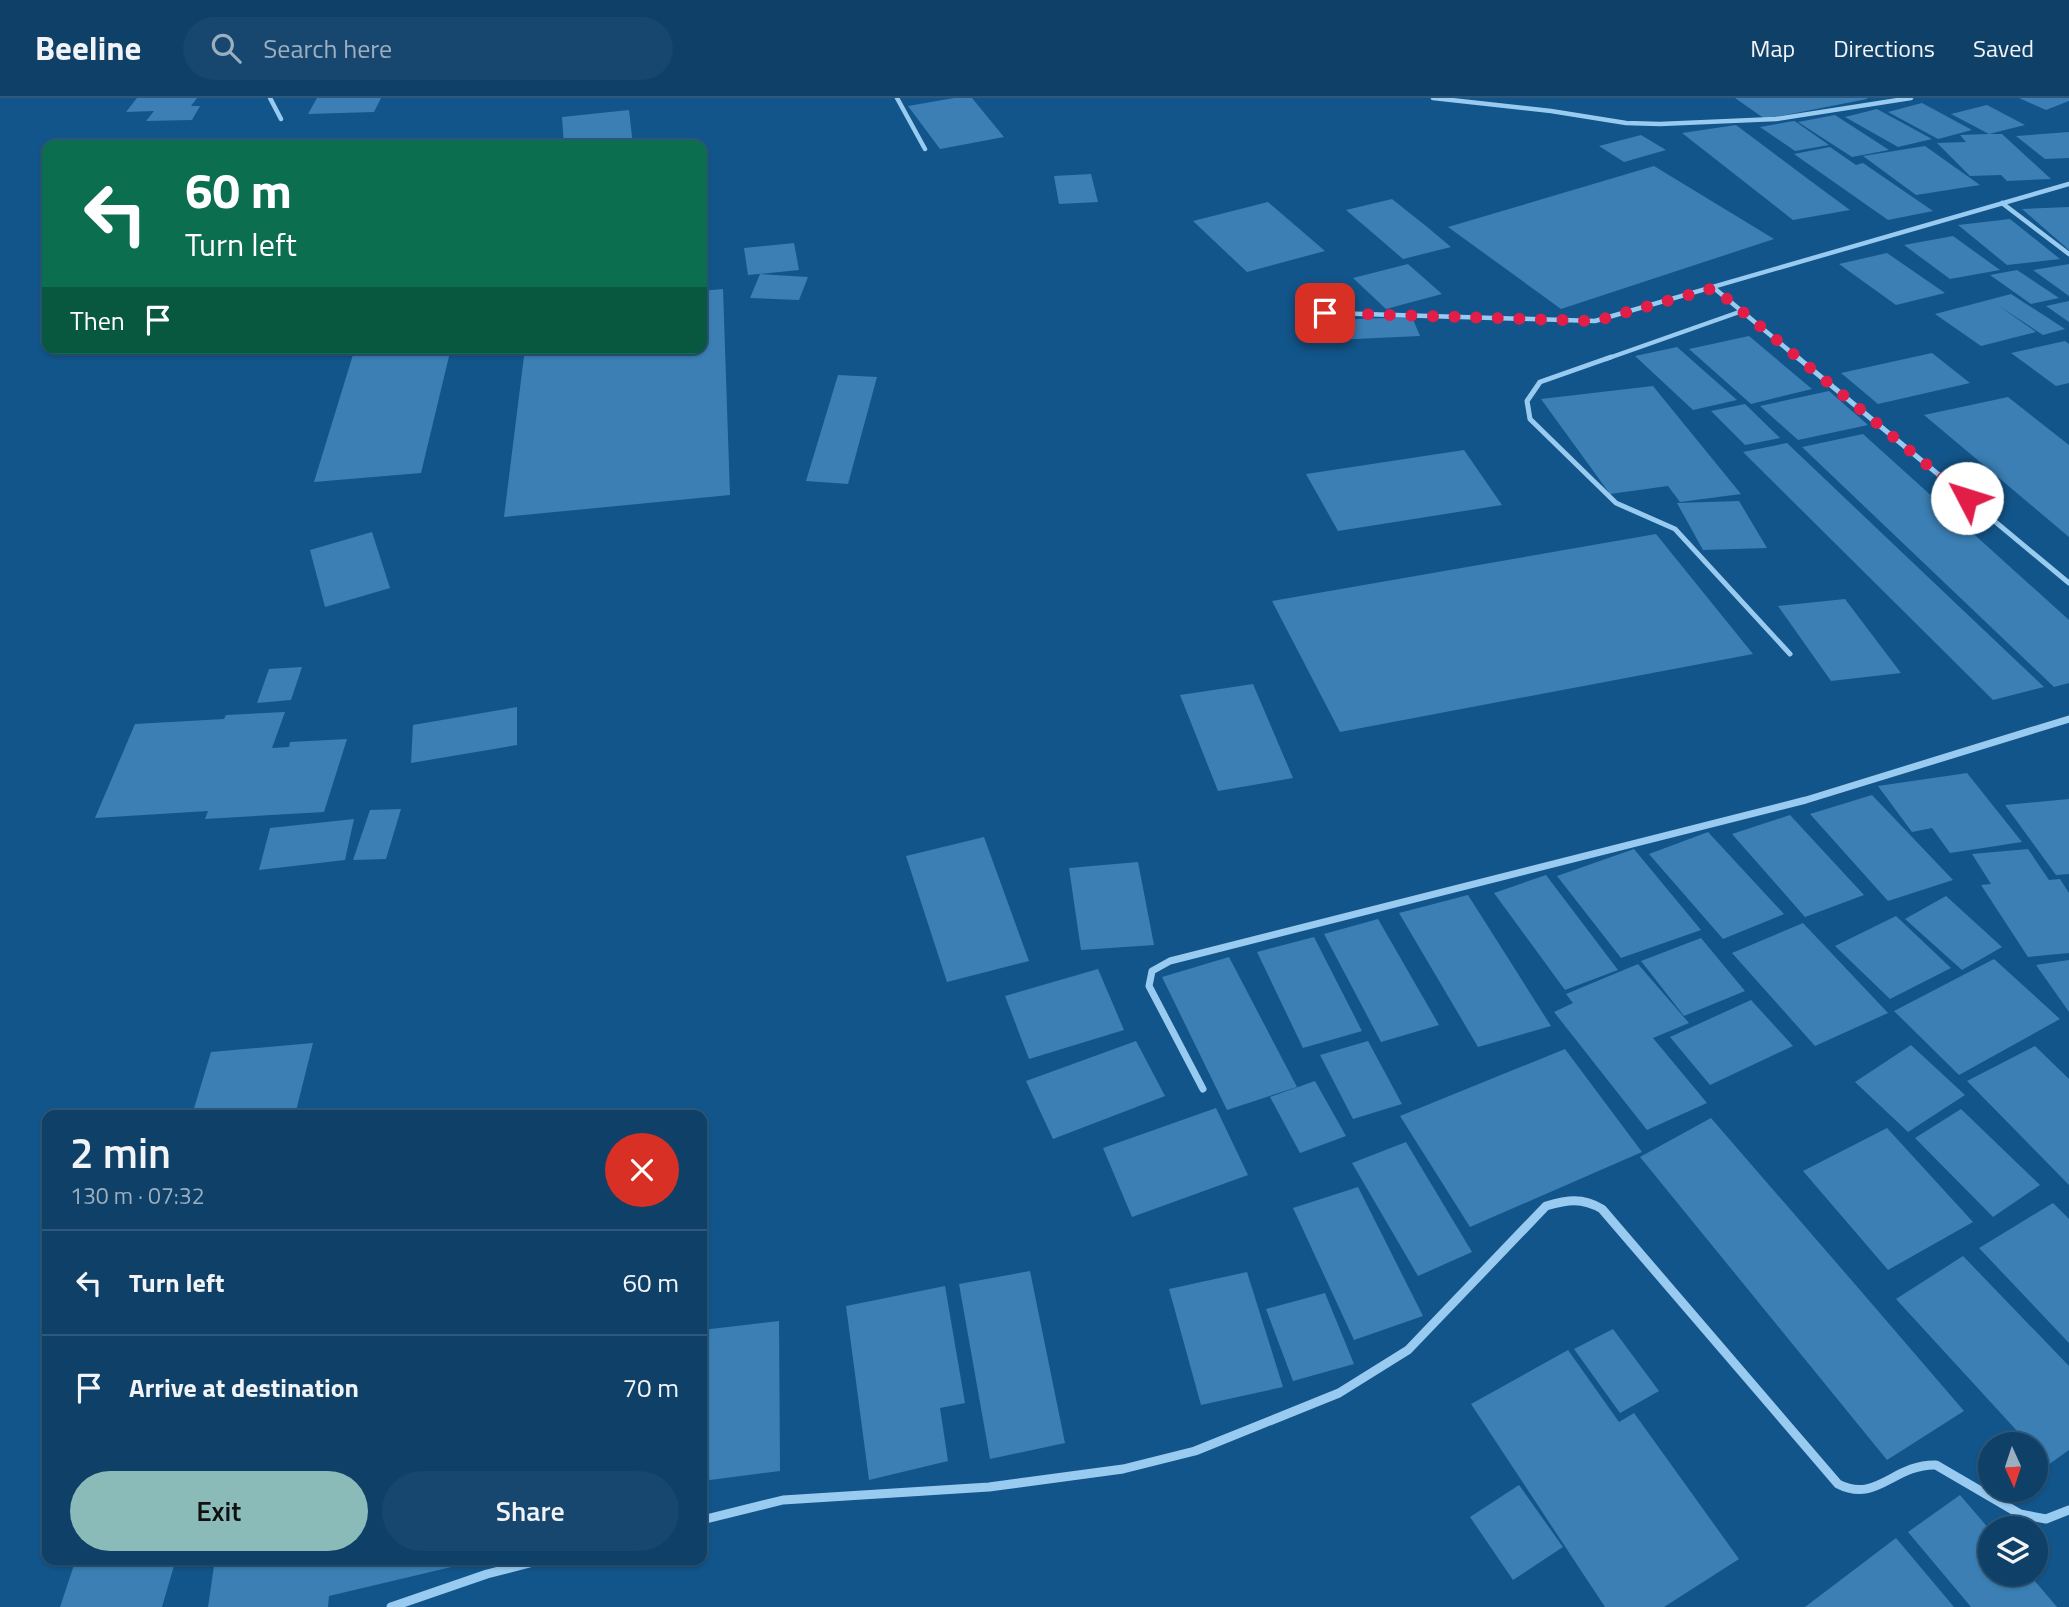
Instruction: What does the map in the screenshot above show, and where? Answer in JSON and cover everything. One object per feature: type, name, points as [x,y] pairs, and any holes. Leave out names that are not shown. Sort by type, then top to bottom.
[{"type":"street","points":[[270,98],[281,119]]},
{"type":"street","points":[[897,98],[925,149]]},
{"type":"street","points":[[1433,98],[1551,111],[1626,123],[1660,124],[1776,119],[1911,98]]},
{"type":"street","points":[[1298,312],[1595,321],[2069,184]]},
{"type":"street","points":[[2002,203],[2069,254]]},
{"type":"street","points":[[1714,288],[2069,583]]},
{"type":"street","points":[[1742,311],[1540,382],[1527,401],[1530,419],[1616,503],[1675,529],[1790,654]]},
{"type":"street","points":[[1203,1089],[1149,986],[1152,971],[1170,961],[1806,800],[2069,719]]},
{"type":"street","points":[[707,1519],[783,1500],[989,1487],[1123,1469],[1195,1451],[1339,1394],[1408,1350],[1546,1206],[1573,1197],[1588,1200],[1602,1209],[1838,1484],[1848,1492],[1860,1494],[1914,1464],[1925,1463],[1936,1465],[2020,1514],[2046,1519],[2069,1510]]},
{"type":"street","points":[[391,1607],[522,1565]]},
{"type":"building","points":[[137,98],[197,98],[191,106],[200,106],[192,120],[146,121],[154,111],[126,112]]},
{"type":"building","points":[[317,98],[381,98],[374,112],[308,114]]},
{"type":"building","points":[[954,98],[972,98],[1004,137],[940,149],[908,106]]},
{"type":"building","points":[[1735,98],[1867,98],[1867,99],[1765,119]]},
{"type":"building","points":[[2019,98],[2069,98],[2069,101],[2046,110]]},
{"type":"building","points":[[1922,103],[1972,130],[1938,139],[1888,112]]},
{"type":"building","points":[[1987,105],[2025,125],[1989,134],[1951,114]]},
{"type":"building","points":[[1877,109],[1932,139],[1898,147],[1845,117]]},
{"type":"building","points":[[629,110],[632,140],[564,140],[562,117]]},
{"type":"building","points":[[1835,115],[1889,150],[1852,157],[1798,122]]},
{"type":"building","points":[[1794,121],[1829,145],[1795,151],[1760,127]]},
{"type":"building","points":[[1736,125],[1850,210],[1793,220],[1682,133]]},
{"type":"building","points":[[2069,132],[2069,158],[2045,159],[2016,136]]},
{"type":"building","points":[[2002,134],[2051,179],[2007,181],[2001,175],[1970,176],[1937,143],[1966,142],[1960,135]]},
{"type":"building","points":[[1641,135],[1666,150],[1624,162],[1599,146]]},
{"type":"building","points":[[1925,146],[1980,185],[1916,195],[1863,156]]},
{"type":"building","points":[[1830,147],[1856,165],[1863,163],[1933,211],[1888,220],[1794,154]]},
{"type":"building","points":[[1654,166],[1774,239],[1561,309],[1448,227]]},
{"type":"building","points":[[1091,174],[1098,202],[1059,204],[1054,176]]},
{"type":"building","points":[[1392,199],[1451,247],[1403,259],[1346,210]]},
{"type":"building","points":[[1268,202],[1325,251],[1247,272],[1193,221]]},
{"type":"building","points":[[2069,207],[2069,250],[2022,209]]},
{"type":"building","points":[[2010,219],[2060,259],[2007,265],[1958,225]]},
{"type":"building","points":[[1953,236],[2000,270],[1950,279],[1904,245]]},
{"type":"building","points":[[794,243],[799,270],[748,275],[744,248]]},
{"type":"building","points":[[1887,253],[1945,293],[1896,305],[1839,264]]},
{"type":"building","points":[[1408,264],[1442,294],[1386,309],[1353,278]]},
{"type":"building","points":[[2069,264],[2069,296],[2033,270]]},
{"type":"building","points":[[2017,270],[2059,298],[2031,304],[1990,275]]},
{"type":"building","points":[[760,274],[808,277],[799,300],[750,298]]},
{"type":"building","points":[[723,289],[730,495],[504,517],[524,354],[707,354],[707,291]]},
{"type":"building","points":[[2011,294],[2065,329],[2043,335],[1996,304],[2036,332],[1981,346],[1935,314]]},
{"type":"building","points":[[2069,301],[2069,322],[2046,306]]},
{"type":"building","points":[[1412,317],[1420,336],[1312,341],[1304,321]]},
{"type":"building","points":[[1749,336],[1812,389],[1751,404],[1689,349]]},
{"type":"building","points":[[2065,341],[2069,344],[2069,383],[2056,386],[2011,353]]},
{"type":"building","points":[[1677,347],[1737,400],[1693,410],[1635,356]]},
{"type":"building","points":[[1932,353],[1970,383],[1878,404],[1841,373]]},
{"type":"building","points":[[353,354],[450,354],[421,473],[314,482]]},
{"type":"building","points":[[838,375],[877,377],[848,484],[806,481]]},
{"type":"building","points":[[1653,386],[1741,494],[1680,502],[1668,486],[1610,494],[1541,399]]},
{"type":"building","points":[[1829,391],[1868,425],[1798,440],[1760,406]]},
{"type":"building","points":[[2008,397],[2069,445],[2069,537],[1924,415]]},
{"type":"building","points":[[1745,404],[1780,438],[1745,445],[1711,411]]},
{"type":"building","points":[[1863,434],[2069,620],[2069,683],[2054,687],[1802,447]]},
{"type":"building","points":[[1787,443],[2044,687],[1993,700],[1743,452]]},
{"type":"building","points":[[1464,450],[1502,505],[1338,531],[1306,474]]},
{"type":"building","points":[[1739,501],[1767,548],[1703,550],[1677,503]]},
{"type":"building","points":[[372,532],[390,588],[325,607],[310,550]]},
{"type":"building","points":[[1656,534],[1753,654],[1340,732],[1272,601]]},
{"type":"building","points":[[1845,599],[1901,673],[1831,681],[1778,606]]},
{"type":"building","points":[[302,667],[291,700],[257,703],[269,669]]},
{"type":"building","points":[[1253,684],[1293,778],[1218,791],[1180,695]]},
{"type":"building","points":[[517,707],[517,745],[411,763],[413,725]]},
{"type":"building","points":[[285,712],[272,748],[289,747],[290,742],[347,739],[324,812],[205,819],[208,811],[95,818],[135,724],[224,719],[226,715]]},
{"type":"building","points":[[1967,773],[2022,842],[1950,853],[1932,828],[1912,832],[1878,786]]},
{"type":"building","points":[[1872,795],[1953,880],[1888,901],[1810,814]]},
{"type":"building","points":[[2069,799],[2069,874],[2056,875],[2005,805]]},
{"type":"building","points":[[401,809],[386,859],[353,860],[370,810]]},
{"type":"building","points":[[1790,815],[1864,895],[1805,917],[1732,834]]},
{"type":"building","points":[[354,819],[345,860],[259,870],[270,828]]},
{"type":"building","points":[[1708,832],[1784,914],[1723,939],[1649,854]]},
{"type":"building","points":[[984,837],[1029,961],[947,982],[906,856]]},
{"type":"building","points":[[1634,849],[1701,930],[1621,958],[1557,876]]},
{"type":"building","points":[[2028,849],[2049,880],[2060,879],[2069,893],[2069,953],[2028,957],[1981,885],[1991,884],[1972,854]]},
{"type":"building","points":[[1138,862],[1154,945],[1081,950],[1069,868]]},
{"type":"building","points":[[1546,875],[1618,970],[1565,990],[1494,893]]},
{"type":"building","points":[[1468,895],[1551,1026],[1478,1047],[1399,913]]},
{"type":"building","points":[[1946,896],[2002,947],[1962,970],[1905,919]]},
{"type":"building","points":[[1896,916],[1951,968],[1890,999],[1835,946]]},
{"type":"building","points":[[1378,919],[1439,1025],[1381,1042],[1324,934]]},
{"type":"building","points":[[1803,923],[1888,1013],[1815,1046],[1732,953]]},
{"type":"building","points":[[1314,937],[1362,1031],[1303,1048],[1257,952]]},
{"type":"building","points":[[1701,938],[1745,991],[1684,1016],[1641,961]]},
{"type":"building","points":[[1229,957],[1297,1087],[1227,1110],[1162,977]]},
{"type":"building","points":[[1994,959],[2060,1019],[1959,1075],[1894,1011]]},
{"type":"building","points":[[2069,960],[2069,1012],[2036,965]]},
{"type":"building","points":[[1638,964],[1689,1023],[1653,1038],[1707,1103],[1647,1130],[1554,1012],[1573,1003],[1566,994]]},
{"type":"building","points":[[1098,969],[1124,1030],[1029,1059],[1005,996]]},
{"type":"building","points":[[1751,1000],[1793,1046],[1710,1085],[1670,1037]]},
{"type":"building","points":[[1136,1041],[1165,1096],[1053,1139],[1026,1081]]},
{"type":"building","points":[[1368,1041],[1402,1104],[1353,1119],[1320,1055]]},
{"type":"building","points":[[313,1043],[296,1110],[194,1110],[211,1052]]},
{"type":"building","points":[[1911,1045],[1965,1095],[1908,1132],[1855,1082]]},
{"type":"building","points":[[2035,1046],[2069,1079],[2069,1185],[1967,1081]]},
{"type":"building","points":[[1565,1049],[1642,1152],[1470,1227],[1400,1116]]},
{"type":"building","points":[[1315,1081],[1346,1136],[1300,1153],[1270,1097]]},
{"type":"building","points":[[1216,1108],[1248,1175],[1132,1217],[1103,1148]]},
{"type":"building","points":[[1961,1109],[2040,1185],[1993,1217],[1915,1138]]},
{"type":"building","points":[[1711,1118],[1964,1411],[1887,1460],[1640,1157]]},
{"type":"building","points":[[1887,1128],[1973,1222],[1888,1270],[1803,1171]]},
{"type":"building","points":[[1406,1142],[1472,1252],[1418,1276],[1352,1163]]},
{"type":"building","points":[[1358,1187],[1423,1316],[1354,1340],[1293,1208]]},
{"type":"building","points":[[2053,1203],[2069,1219],[2069,1343],[1979,1248]]},
{"type":"building","points":[[1963,1256],[2069,1366],[2069,1450],[2048,1465],[2048,1432],[2018,1432],[1896,1299]]},
{"type":"building","points":[[1030,1271],[1065,1443],[990,1459],[959,1284]]},
{"type":"building","points":[[1247,1272],[1283,1387],[1201,1405],[1169,1289]]},
{"type":"building","points":[[945,1286],[965,1403],[940,1408],[948,1461],[869,1480],[846,1306]]},
{"type":"building","points":[[1325,1293],[1354,1364],[1293,1381],[1266,1309]]},
{"type":"building","points":[[779,1321],[780,1471],[707,1480],[707,1329]]},
{"type":"building","points":[[1613,1329],[1659,1391],[1620,1413],[1574,1349]]},
{"type":"building","points":[[1568,1350],[1619,1422],[1634,1413],[1739,1559],[1664,1607],[1605,1607],[1471,1404]]},
{"type":"building","points":[[1519,1485],[1563,1547],[1513,1580],[1470,1517]]},
{"type":"building","points":[[1960,1495],[1978,1516],[1978,1586],[2039,1586],[2057,1607],[1971,1607],[1908,1532]]},
{"type":"building","points":[[1896,1538],[1954,1607],[1805,1607]]},
{"type":"building","points":[[74,1565],[174,1565],[162,1607],[60,1607]]},
{"type":"building","points":[[214,1565],[460,1565],[329,1596],[328,1607],[208,1607]]},
{"type":"route","points":[[1325,313],[1595,321],[1714,288],[1967,498]]}]
